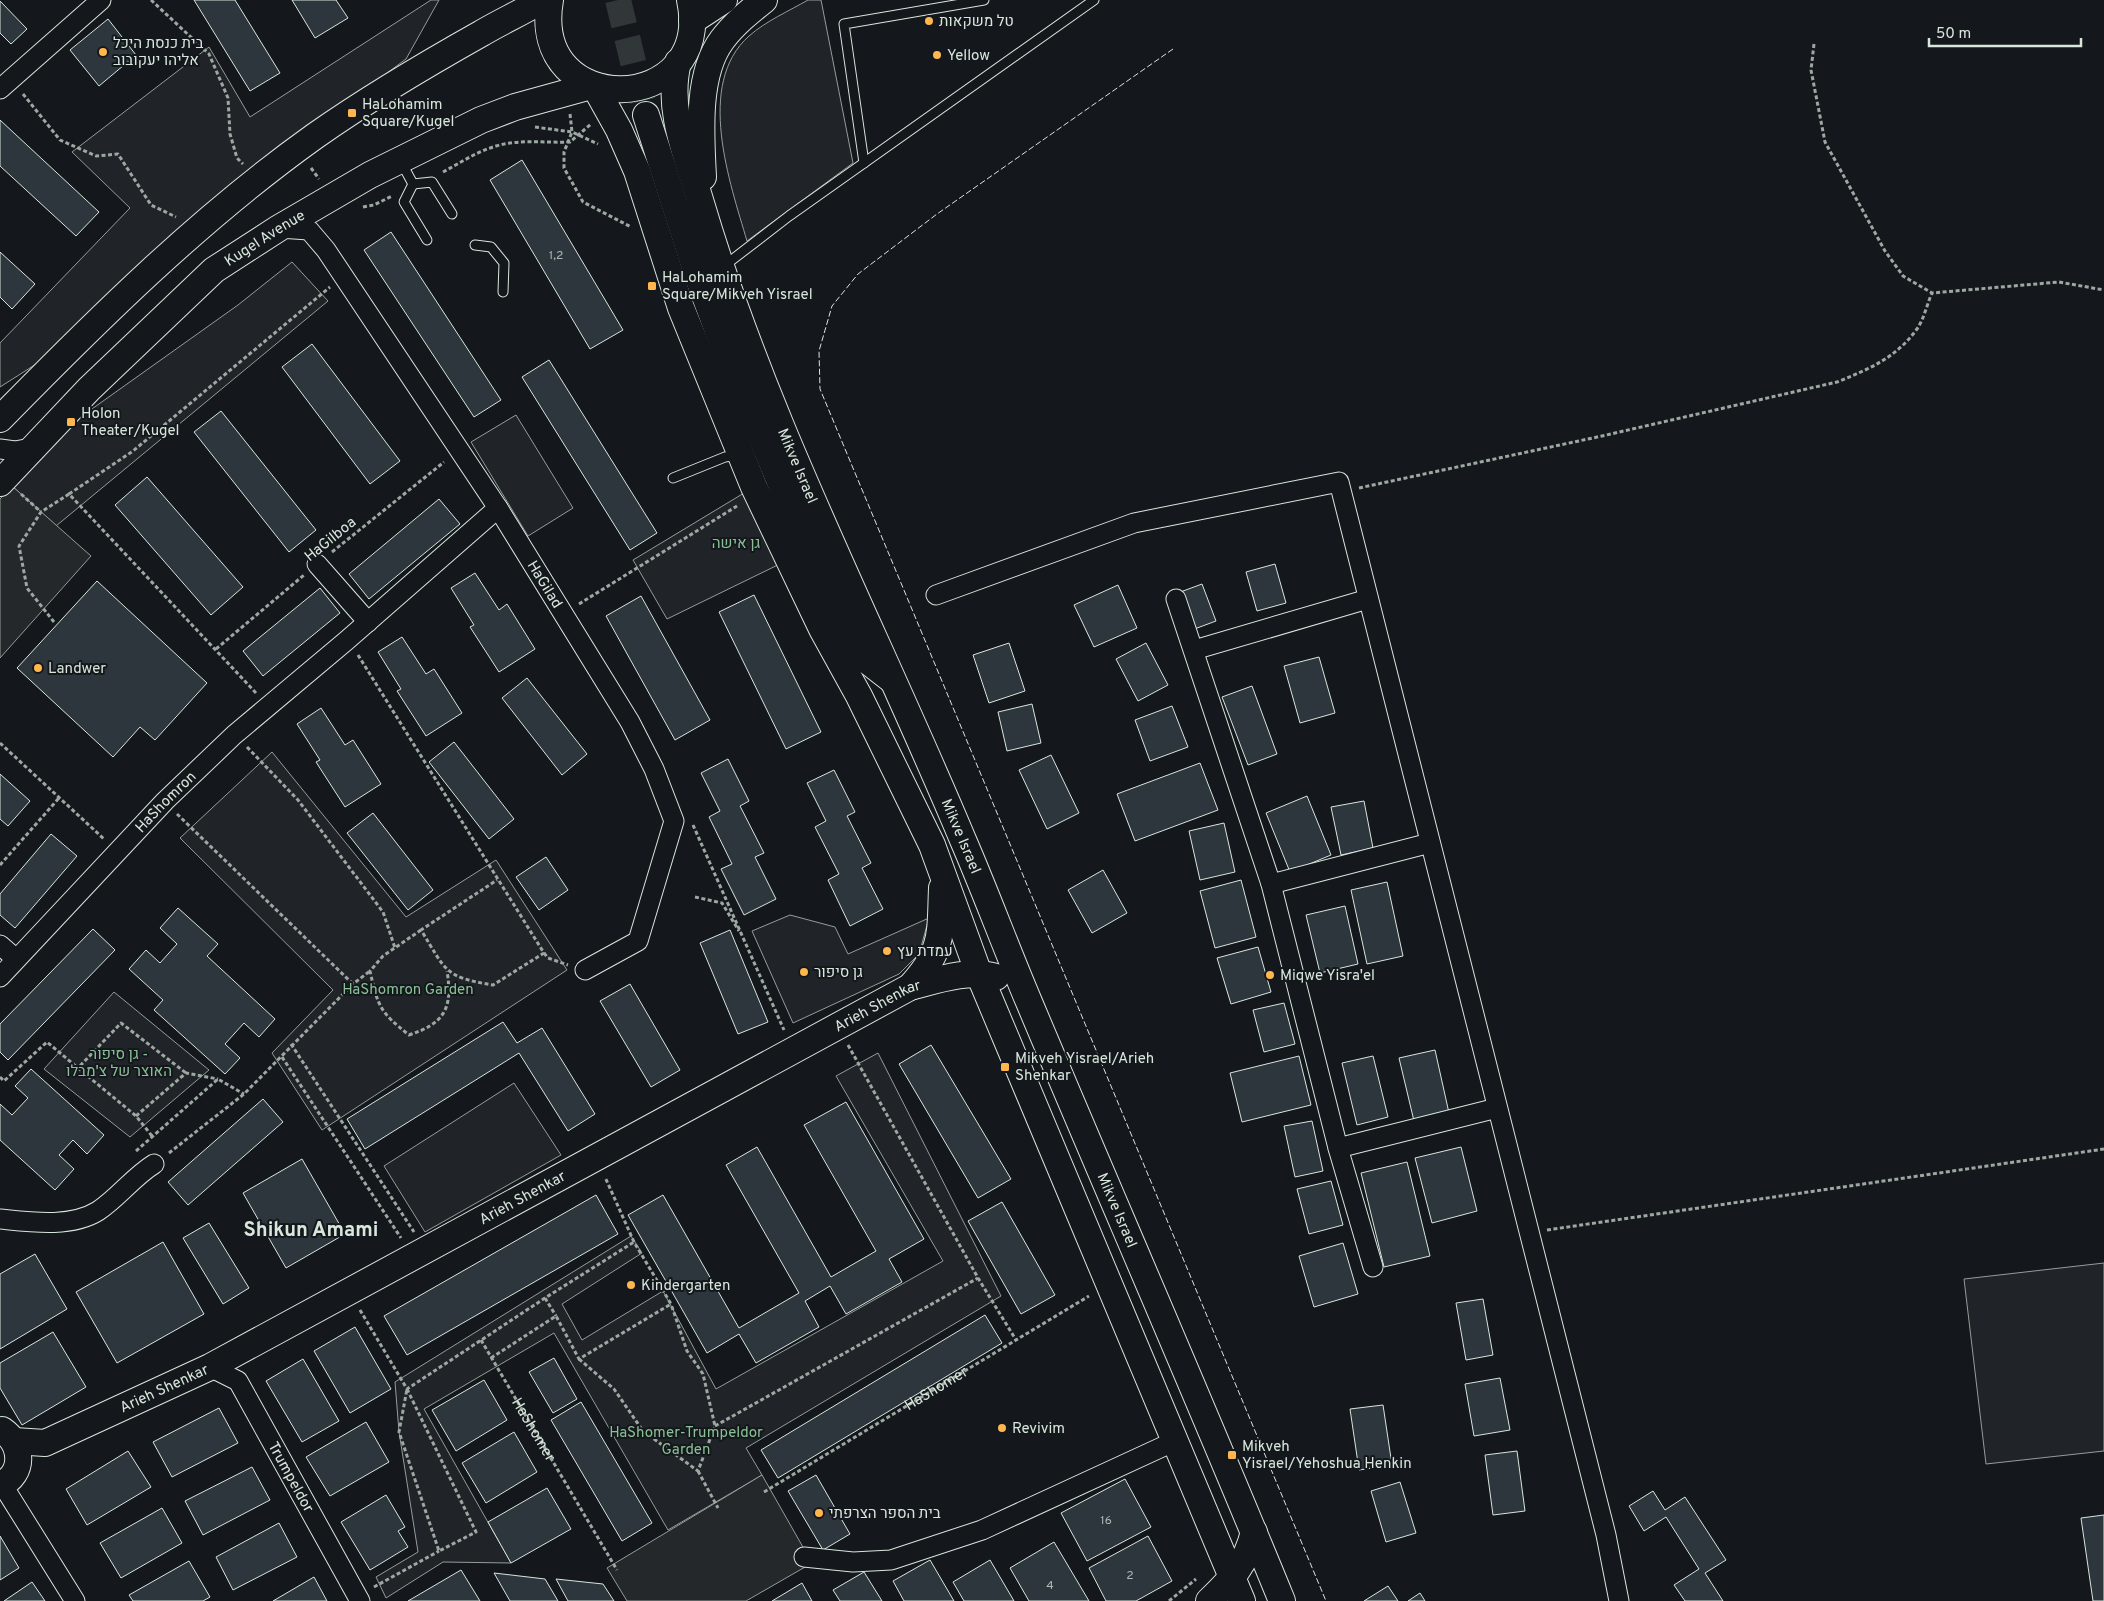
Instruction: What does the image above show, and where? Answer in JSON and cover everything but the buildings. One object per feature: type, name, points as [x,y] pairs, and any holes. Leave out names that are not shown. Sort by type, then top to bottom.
[{"type":"main road","points":[[455,48],[485,23],[507,0]]},
{"type":"main road","points":[[0,419],[52,366],[192,234],[297,149],[364,103],[455,48],[542,0]]},
{"type":"main road","points":[[550,0],[547,14],[549,35],[554,49],[562,62],[593,86],[633,90],[650,85],[665,75],[678,62],[687,47],[691,11],[724,0]]},
{"type":"main road","points":[[711,237],[703,186],[701,148],[706,79],[721,42],[737,23],[764,0]]},
{"type":"main road","name":"Mikve Israel","points":[[678,62],[673,95],[677,119],[711,237],[789,443],[963,839],[1027,997],[1282,1601]]},
{"type":"main road","name":"Kugel Avenue","points":[[0,483],[31,448],[89,389],[214,270],[279,228],[331,198],[400,160],[481,120],[516,107],[593,86]]},
{"type":"main road","name":"Mikve Israel","points":[[593,86],[628,149],[681,308],[740,455],[822,629],[859,696],[913,802],[943,870],[979,974],[1237,1590]]},
{"type":"main road","points":[[646,115],[699,280],[730,363],[794,515],[861,656],[896,684]]},
{"type":"main road","points":[[0,397],[52,366]]},
{"type":"main road","points":[[859,696],[861,656]]},
{"type":"main road","points":[[910,987],[934,957],[940,940],[943,870]]},
{"type":"main road","name":"Arieh Shenkar","points":[[7,1435],[46,1443],[210,1367],[910,987],[949,977],[979,974],[1005,980],[1017,986],[1027,997]]},
{"type":"main road","points":[[1,1484],[15,1473],[18,1465],[18,1448],[7,1435]]},
{"type":"main road","points":[[1209,1601],[1237,1590],[1254,1532]]},
{"type":"street","points":[[5,84],[101,0]]},
{"type":"street","name":"HaGilad","points":[[279,228],[309,230],[344,276],[498,508],[630,722],[654,769],[674,821],[638,941],[585,970]]},
{"type":"street","points":[[0,449],[31,448]]},
{"type":"street","points":[[936,594],[1134,523],[1339,482],[1606,1535],[1619,1601]]},
{"type":"street","name":"HaShomron","points":[[0,976],[165,801],[234,735],[346,641],[498,508]]},
{"type":"street","points":[[317,564],[368,622]]},
{"type":"street","points":[[1176,599],[1271,884],[1338,1148],[1373,1267]]},
{"type":"street","points":[[1194,650],[1368,599]]},
{"type":"street","points":[[1271,884],[1430,843]]},
{"type":"street","points":[[0,945],[16,959]]},
{"type":"street","points":[[1338,1148],[1497,1108]]},
{"type":"street","points":[[0,1219],[26,1221],[78,1220],[98,1211],[149,1167]]},
{"type":"street","name":"Trumpeldor","points":[[210,1367],[238,1381],[358,1599]]},
{"type":"street","points":[[804,1557],[853,1562],[891,1560],[982,1530],[1175,1441]]},
{"type":"street","points":[[1,1484],[75,1601]]},
{"type":"lane","points":[[864,163],[844,24],[984,0]]},
{"type":"lane","points":[[722,268],[864,163],[1094,0]]},
{"type":"lane","points":[[400,160],[414,184]]},
{"type":"lane","points":[[414,184],[432,182],[452,214]]},
{"type":"lane","points":[[414,184],[404,202],[427,240]]},
{"type":"lane","points":[[475,244],[491,247],[504,263],[503,292]]},
{"type":"lane","points":[[673,478],[725,457],[740,455]]},
{"type":"path","points":[[151,0],[209,54],[228,98],[230,134],[237,158],[257,180]]},
{"type":"path","points":[[1814,44],[1811,70],[1825,142],[1902,276],[1932,293],[2059,282],[2104,290]]},
{"type":"path","points":[[5,84],[60,140],[96,156],[118,154],[151,205],[178,218],[192,234]]},
{"type":"path","points":[[529,127],[543,127],[572,132]]},
{"type":"path","points":[[297,149],[331,198],[339,213],[374,205],[496,146],[511,143],[570,142],[564,152],[564,168],[583,202],[634,229],[655,232]]},
{"type":"path","points":[[357,204],[365,200]]},
{"type":"path","points":[[54,622],[27,588],[19,546],[41,512],[133,451],[344,276]]},
{"type":"path","points":[[1341,492],[1602,436],[1837,382],[1872,368],[1895,353],[1918,328],[1932,293]]},
{"type":"path","name":"HaGilboa","points":[[216,649],[317,564],[460,450]]},
{"type":"path","points":[[69,494],[268,706]]},
{"type":"path","points":[[564,614],[758,494]]},
{"type":"path","points":[[346,641],[364,662],[544,954],[548,958],[585,970]]},
{"type":"path","points":[[234,735],[298,800],[378,904],[383,912],[395,948]]},
{"type":"path","points":[[0,743],[118,852]]},
{"type":"path","points":[[0,865],[60,798]]},
{"type":"path","points":[[165,801],[353,984]]},
{"type":"path","points":[[218,1078],[135,1152],[149,1167],[244,1094],[282,1057],[291,1044],[353,984],[370,971],[383,956],[497,880]]},
{"type":"path","points":[[695,897],[722,903],[746,942],[793,1051]]},
{"type":"path","points":[[370,971],[375,994],[385,1016],[409,1035],[428,1029],[446,1011],[450,989],[447,971],[421,930]]},
{"type":"path","points":[[447,971],[465,981],[492,985],[544,954]]},
{"type":"path","points":[[78,1068],[121,1023],[186,1073],[218,1078],[244,1094]]},
{"type":"path","points":[[838,1027],[978,1278],[1016,1340]]},
{"type":"path","points":[[0,1077],[4,1080],[47,1042],[136,1116],[152,1136]]},
{"type":"path","points":[[291,1044],[419,1253]]},
{"type":"path","points":[[282,1057],[419,1253]]},
{"type":"path","points":[[136,1116],[186,1073]]},
{"type":"path","points":[[1529,1232],[2104,1148]]},
{"type":"path","points":[[596,1158],[634,1242],[670,1304],[687,1351],[703,1374],[715,1426],[698,1471]]},
{"type":"path","points":[[439,1551],[399,1432],[407,1389],[634,1242]]},
{"type":"path","points":[[715,1426],[978,1278]]},
{"type":"path","name":"HaShomer","points":[[764,1492],[1109,1284]]},
{"type":"path","points":[[350,1292],[407,1389],[476,1532],[439,1551],[358,1599]]},
{"type":"path","points":[[545,1298],[579,1359],[614,1389],[643,1431],[698,1471],[718,1508]]},
{"type":"path","points":[[579,1359],[670,1304]]},
{"type":"path","points":[[491,1358],[556,1316]]},
{"type":"path","name":"HaShomer","points":[[481,1340],[617,1570]]},
{"type":"path","points":[[1169,1601],[1203,1573]]},
{"type":"green space","points":[[431,0],[439,0],[406,59],[302,136],[44,359],[0,387],[0,343],[130,208],[72,152],[209,47],[250,117]]},
{"type":"green space","points":[[808,0],[821,0],[853,163],[747,241],[726,163],[721,135],[720,107],[724,80],[733,56],[749,36],[770,21]]},
{"type":"green space","points":[[292,262],[328,301],[56,526],[12,486],[68,426],[238,305]]},
{"type":"green space","points":[[516,415],[573,508],[528,536],[471,442]]},
{"type":"green space","name":"גן אישה","points":[[754,487],[788,560],[667,619],[633,560]]},
{"type":"green space","name":"HaShomron Garden","points":[[272,752],[406,917],[496,860],[567,970],[322,1130],[272,1053],[333,990],[180,838]]},
{"type":"green space","points":[[790,915],[835,927],[848,954],[929,918],[919,954],[899,974],[793,1023],[752,931]]},
{"type":"green space","name":"גן סיפור - האוצר של צ'מבלו","points":[[114,992],[209,1070],[130,1137],[44,1069]]},
{"type":"green space","name":"HaShomer-Trumpeldor Garden","points":[[878,1053],[1001,1296],[746,1448],[762,1475],[668,1530],[554,1333],[424,1409],[511,1563],[443,1562],[386,1598],[376,1577],[418,1552],[399,1432],[395,1382],[631,1236],[642,1253],[562,1304],[582,1340],[663,1291],[716,1389],[943,1261],[836,1076]]},
{"type":"green space","points":[[514,1083],[561,1155],[425,1232],[384,1166]]},
{"type":"green space","points":[[2104,1263],[2104,1451],[1986,1464],[1964,1279]]},
{"type":"shaded area","points":[[12,486],[91,556],[0,658],[0,499]]},
{"type":"shaded area","points":[[762,1475],[812,1563],[746,1601],[627,1601],[607,1568]]},
{"type":"tunnel","points":[[618,0],[646,115]]},
{"type":"fence","points":[[1173,49],[937,214],[858,274],[832,306],[819,351],[820,389],[1326,1601]]},
{"type":"place","name":"טל משקאות","points":[[929,21]]},
{"type":"place","name":"בית כנסת היכל אליהו יעקובוב","points":[[103,52]]},
{"type":"place","name":"Yellow","points":[[937,55]]},
{"type":"place","name":"HaLohamim Square/Kugel","points":[[352,113]]},
{"type":"place","name":"HaLohamim Square/Mikveh Yisrael","points":[[652,286]]},
{"type":"place","name":"Holon Theater/Kugel","points":[[71,422]]},
{"type":"place","name":"Landwer","points":[[38,668]]},
{"type":"place","name":"עמדת עץ","points":[[887,951]]},
{"type":"place","name":"גן סיפור","points":[[804,972]]},
{"type":"place","name":"Miqwe Yisra'el","points":[[1270,975]]},
{"type":"place","name":"Mikveh Yisrael/Arieh Shenkar","points":[[1005,1067]]},
{"type":"place","name":"Kindergarten","points":[[631,1285]]},
{"type":"place","name":"Revivim","points":[[1002,1428]]},
{"type":"place","name":"Mikveh Yisrael/Yehoshua Henkin","points":[[1232,1455]]},
{"type":"place","name":"בית הספר הצרפתי","points":[[819,1513]]},
{"type":"district","name":"Shikun Amami","points":[[311,1229]]}]
